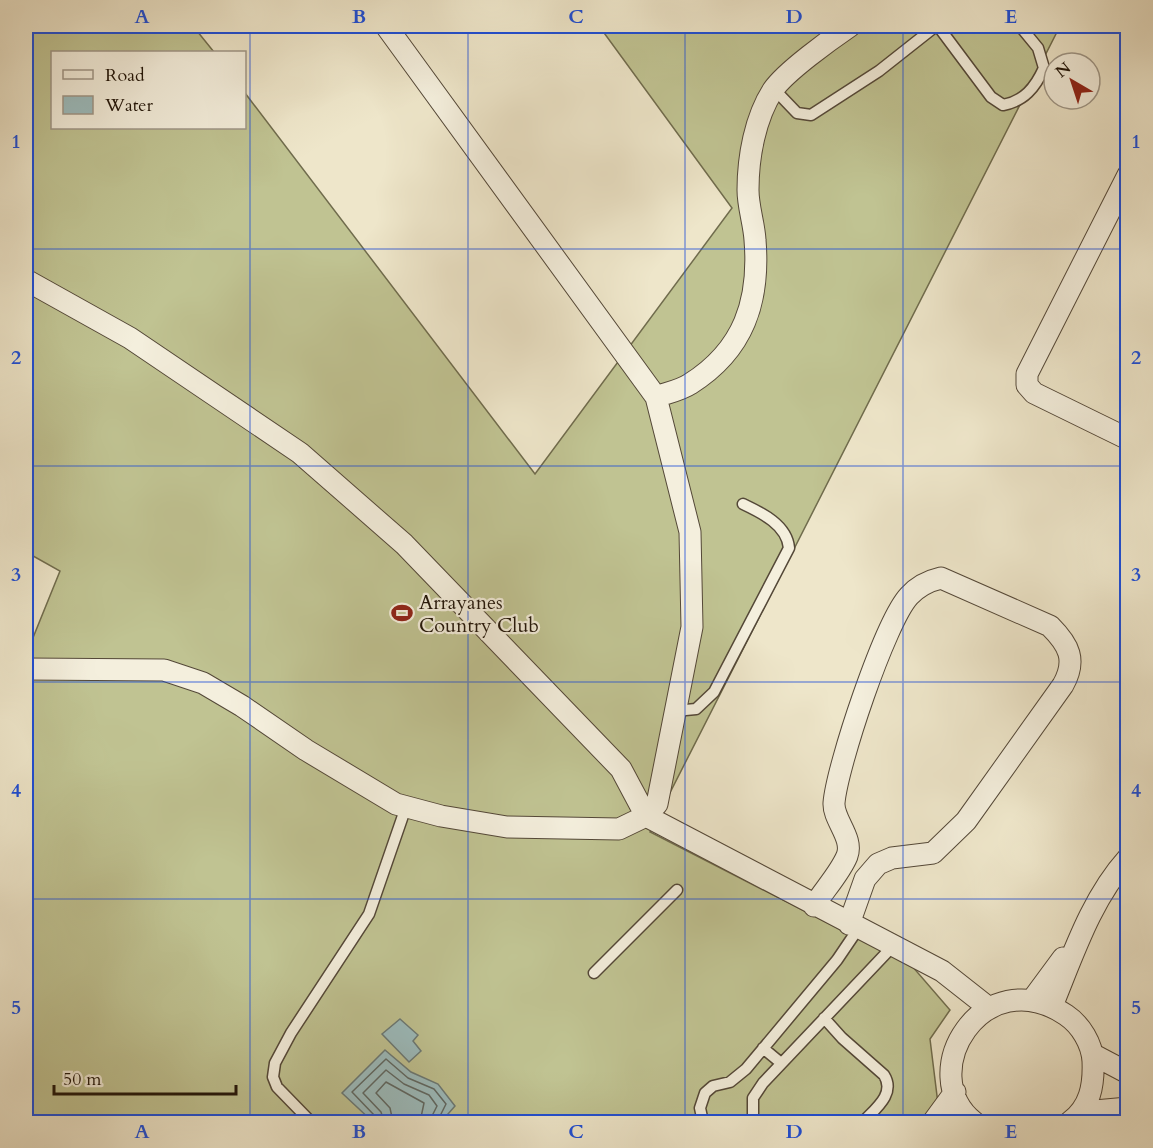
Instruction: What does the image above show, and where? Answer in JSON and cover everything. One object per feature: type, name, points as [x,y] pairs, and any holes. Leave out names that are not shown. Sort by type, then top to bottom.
[{"type":"street","points":[[26,669],[165,670],[203,683],[242,706],[306,750],[396,804],[441,816],[507,827],[559,830],[619,829],[646,816],[657,804],[692,627],[690,532],[656,397],[386,26]]},
{"type":"street","points":[[656,397],[689,385],[722,360],[748,319],[755,283],[755,240],[748,192],[753,140],[774,89],[816,51],[850,26]]},
{"type":"street","points":[[1128,175],[1027,374],[1027,385],[1034,393],[1128,439]]},
{"type":"street","points":[[26,280],[130,338],[300,453],[404,544],[621,769],[646,816],[942,971],[989,1008]]},
{"type":"street","points":[[814,906],[848,854],[847,841],[834,804],[851,736],[892,622],[909,596],[926,582],[941,578],[1050,626],[1063,640],[1070,656],[1071,671],[1064,685],[958,829],[933,854],[892,858],[878,864],[864,879],[854,926]]},
{"type":"street","points":[[1052,1006],[1080,936],[1112,876],[1128,858]]},
{"type":"street","points":[[1032,1000],[1080,936]]},
{"type":"street","points":[[942,971],[972,1021]]},
{"type":"street","points":[[969,1121],[955,1092],[952,1080],[952,1059],[959,1038],[972,1021],[989,1008],[1010,1001],[1032,1000],[1052,1006],[1071,1018],[1084,1034],[1092,1054],[1094,1077],[1077,1117]]},
{"type":"street","points":[[1092,1054],[1128,1073]]},
{"type":"street","points":[[933,1122],[955,1092]]},
{"type":"street","points":[[1077,1117],[1128,1108]]},
{"type":"lane","points":[[774,89],[797,113],[811,115],[879,71],[937,26],[991,97],[1003,105],[1017,102],[1036,85],[1044,69],[1038,48],[1020,26]]},
{"type":"lane","points":[[675,711],[696,709],[714,692],[789,548],[782,529],[767,516],[743,504]]},
{"type":"lane","points":[[311,1122],[277,1087],[273,1077],[275,1063],[291,1033],[369,914],[406,807]]},
{"type":"lane","points":[[594,973],[677,890]]},
{"type":"lane","points":[[703,1122],[699,1108],[705,1094],[713,1086],[730,1082],[746,1069],[837,960],[854,926]]},
{"type":"lane","points":[[750,1122],[753,1116],[753,1098],[781,1063],[893,946]]},
{"type":"lane","points":[[824,1018],[889,1083],[888,1094],[863,1122]]},
{"type":"lane","points":[[763,1048],[781,1063]]},
{"type":"green space","name":"Arrayanes Country Club","points":[[26,26],[193,26],[213,51],[51,51],[51,129],[246,129],[246,94],[535,474],[732,208],[599,26],[1060,26],[1047,51],[1042,51],[1042,61],[650,832],[912,966],[950,1010],[930,1039],[940,1120],[944,1122],[26,1122],[26,655],[60,571],[26,552]]},
{"type":"water","points":[[400,1019],[418,1035],[413,1041],[421,1051],[409,1062],[382,1034]]},
{"type":"water","points":[[385,1050],[411,1072],[438,1084],[455,1106],[441,1122],[373,1122],[342,1093]]},
{"type":"place","name":"Arrayanes Country Club","points":[[402,613]]}]
